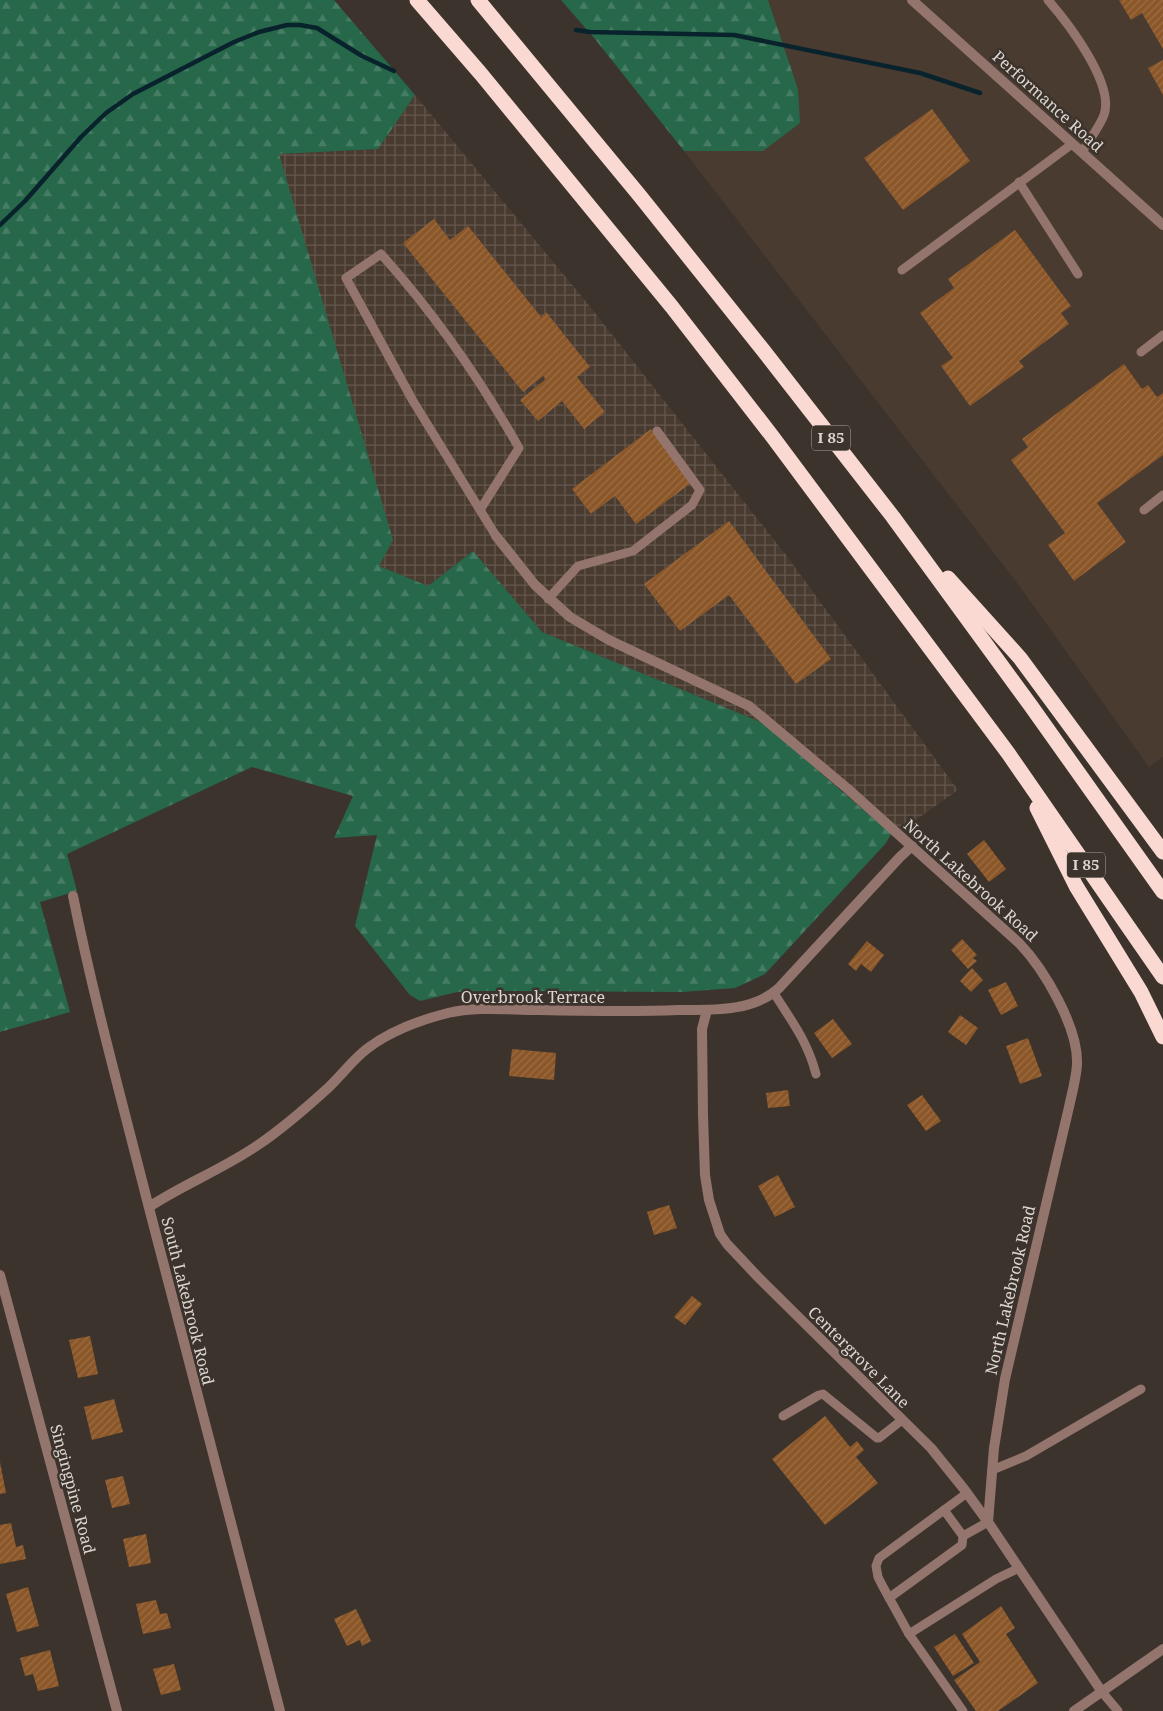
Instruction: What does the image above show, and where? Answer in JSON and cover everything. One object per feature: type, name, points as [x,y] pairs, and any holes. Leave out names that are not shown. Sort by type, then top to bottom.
[{"type":"highway","name":"I 85","points":[[417,0],[481,74],[672,307],[772,436],[1008,753],[1163,977]]},
{"type":"highway","name":"I 85","points":[[478,0],[646,204],[893,517],[1031,706],[1163,892]]},
{"type":"highway","points":[[893,517],[1020,658],[1163,852]]},
{"type":"highway","points":[[1008,753],[1076,886],[1141,992],[1163,1037]]},
{"type":"street","name":"Performance Road","points":[[912,0],[1163,225]]},
{"type":"street","name":"North Lakebrook Road","points":[[496,536],[548,599],[570,617],[609,640],[750,706],[848,789],[1031,955],[1063,1010],[1074,1039],[1077,1064],[1071,1098],[1005,1379],[992,1470],[988,1522]]},
{"type":"street","name":"Overbrook Terrace","points":[[149,1207],[171,1192],[232,1161],[258,1145],[328,1088],[367,1049],[380,1040],[426,1019],[460,1011],[707,1010],[747,1005],[760,1001],[774,993],[912,846]]},
{"type":"street","name":"South Lakebrook Road","points":[[73,896],[89,975],[204,1425],[234,1532],[280,1711]]},
{"type":"street","name":"Centergrove Lane","points":[[707,1010],[702,1029],[705,1176],[709,1200],[720,1234],[726,1244],[758,1277],[931,1448],[988,1522],[1102,1692]]},
{"type":"street","name":"Singingpine Road","points":[[0,1275],[116,1711]]},
{"type":"street","points":[[1074,1711],[1163,1648]]},
{"type":"lane","points":[[1048,0],[1058,11],[1090,58],[1105,97],[1104,114],[1082,152]]},
{"type":"lane","points":[[902,270],[1072,144]]},
{"type":"lane","points":[[1019,182],[1078,274]]},
{"type":"lane","points":[[480,510],[519,448],[494,404],[420,299],[381,254],[346,278],[414,401],[480,510],[496,536]]},
{"type":"lane","points":[[1142,352],[1163,335]]},
{"type":"lane","points":[[548,599],[578,566],[633,551],[692,505],[700,490],[657,431]]},
{"type":"lane","points":[[1144,510],[1163,495]]},
{"type":"lane","points":[[774,993],[810,1052],[816,1074]]},
{"type":"lane","points":[[992,1470],[1026,1456],[1141,1389]]},
{"type":"lane","points":[[783,1416],[823,1394],[877,1438],[902,1420]]},
{"type":"lane","points":[[963,1711],[909,1634],[878,1577],[876,1566],[879,1558],[967,1493]]},
{"type":"lane","points":[[889,1598],[962,1545],[963,1536],[944,1510]]},
{"type":"lane","points":[[963,1536],[988,1522]]},
{"type":"lane","points":[[909,1634],[996,1579],[1020,1568]]},
{"type":"lane","points":[[1102,1692],[1118,1711]]},
{"type":"shaded area","points":[[768,0],[1163,0],[1163,757],[1149,767],[1017,583],[684,151],[762,151],[798,89]]},
{"type":"shaded area","points":[[415,95],[588,304],[786,555],[958,790],[904,828],[891,834],[763,723],[542,632],[473,551],[428,586],[379,566],[279,154],[378,149]]},
{"type":"green space","points":[[0,0],[334,0],[415,95],[378,149],[279,154],[393,540],[379,566],[428,586],[473,551],[542,632],[763,723],[891,834],[886,843],[765,974],[735,988],[682,992],[457,992],[420,1001],[410,995],[355,926],[377,835],[334,838],[353,796],[252,767],[67,854],[77,891],[40,902],[70,1012],[0,1032]]},
{"type":"green space","points":[[561,0],[768,0],[798,89],[800,123],[763,151],[684,151],[595,39]]},
{"type":"building","points":[[1119,0],[1163,0],[1163,49],[1142,13],[1131,20]]},
{"type":"building","points":[[1163,60],[1163,95],[1148,68]]},
{"type":"building","points":[[932,109],[970,161],[903,210],[864,158]]},
{"type":"building","points":[[434,219],[450,240],[468,226],[541,317],[546,312],[590,367],[577,377],[605,412],[584,429],[562,401],[538,421],[520,400],[546,379],[543,376],[523,392],[403,243]]},
{"type":"building","points":[[1015,230],[1071,306],[1061,313],[1069,324],[1019,361],[1024,367],[970,406],[941,366],[953,358],[920,313],[954,288],[948,279]]},
{"type":"building","points":[[1124,364],[1142,389],[1148,385],[1157,397],[1163,393],[1163,455],[1097,503],[1126,542],[1074,581],[1048,545],[1065,533],[1011,460],[1028,447],[1022,439]]},
{"type":"building","points":[[651,429],[691,483],[636,524],[615,496],[591,514],[572,489]]},
{"type":"building","points":[[729,521],[831,659],[796,684],[729,595],[680,631],[644,584]]},
{"type":"building","points":[[984,840],[1006,869],[989,882],[967,854]]},
{"type":"building","points":[[962,939],[977,955],[973,958],[977,961],[968,969],[951,950]]},
{"type":"building","points":[[867,941],[884,955],[871,972],[861,964],[856,971],[848,964]]},
{"type":"building","points":[[972,968],[983,980],[971,992],[960,981]]},
{"type":"building","points":[[1006,982],[1018,1006],[1001,1015],[988,990]]},
{"type":"building","points":[[960,1015],[978,1028],[966,1045],[948,1032]]},
{"type":"building","points":[[833,1019],[852,1044],[832,1058],[814,1033]]},
{"type":"building","points":[[1028,1038],[1042,1076],[1020,1084],[1006,1046]]},
{"type":"building","points":[[512,1049],[556,1053],[554,1080],[509,1076]]},
{"type":"building","points":[[788,1090],[790,1106],[768,1108],[766,1093]]},
{"type":"building","points":[[922,1095],[941,1121],[926,1131],[907,1105]]},
{"type":"building","points":[[778,1175],[795,1207],[775,1217],[758,1186]]},
{"type":"building","points":[[669,1205],[677,1228],[654,1235],[647,1212]]},
{"type":"building","points":[[692,1296],[702,1304],[685,1325],[674,1317]]},
{"type":"building","points":[[90,1336],[98,1374],[78,1378],[69,1340]]},
{"type":"building","points":[[114,1399],[123,1432],[92,1440],[84,1407]]},
{"type":"building","points":[[825,1416],[850,1447],[857,1441],[864,1450],[856,1457],[878,1483],[825,1525],[772,1459]]},
{"type":"building","points":[[0,1462],[6,1493],[0,1494]]},
{"type":"building","points":[[123,1476],[130,1504],[112,1508],[105,1480]]},
{"type":"building","points":[[11,1523],[16,1547],[23,1545],[26,1559],[0,1564],[0,1525]]},
{"type":"building","points":[[146,1534],[151,1563],[129,1567],[123,1539]]},
{"type":"building","points":[[28,1587],[39,1626],[17,1632],[6,1594]]},
{"type":"building","points":[[156,1600],[160,1614],[167,1613],[171,1628],[143,1634],[136,1604]]},
{"type":"building","points":[[1001,1606],[1015,1628],[1006,1634],[1038,1683],[998,1711],[976,1711],[954,1680],[980,1662],[962,1634]]},
{"type":"building","points":[[356,1609],[371,1641],[362,1646],[360,1640],[347,1646],[334,1619]]},
{"type":"building","points":[[955,1634],[974,1663],[953,1676],[934,1647]]},
{"type":"building","points":[[50,1650],[59,1686],[38,1691],[33,1674],[25,1676],[20,1658]]},
{"type":"building","points":[[174,1664],[181,1690],[161,1695],[153,1669]]},
{"type":"waterway","points":[[0,225],[25,201],[81,137],[106,113],[133,94],[234,42],[259,32],[287,25],[317,28],[362,56],[394,71]]},
{"type":"waterway","points":[[576,30],[590,32],[734,35],[920,73],[980,93]]}]
